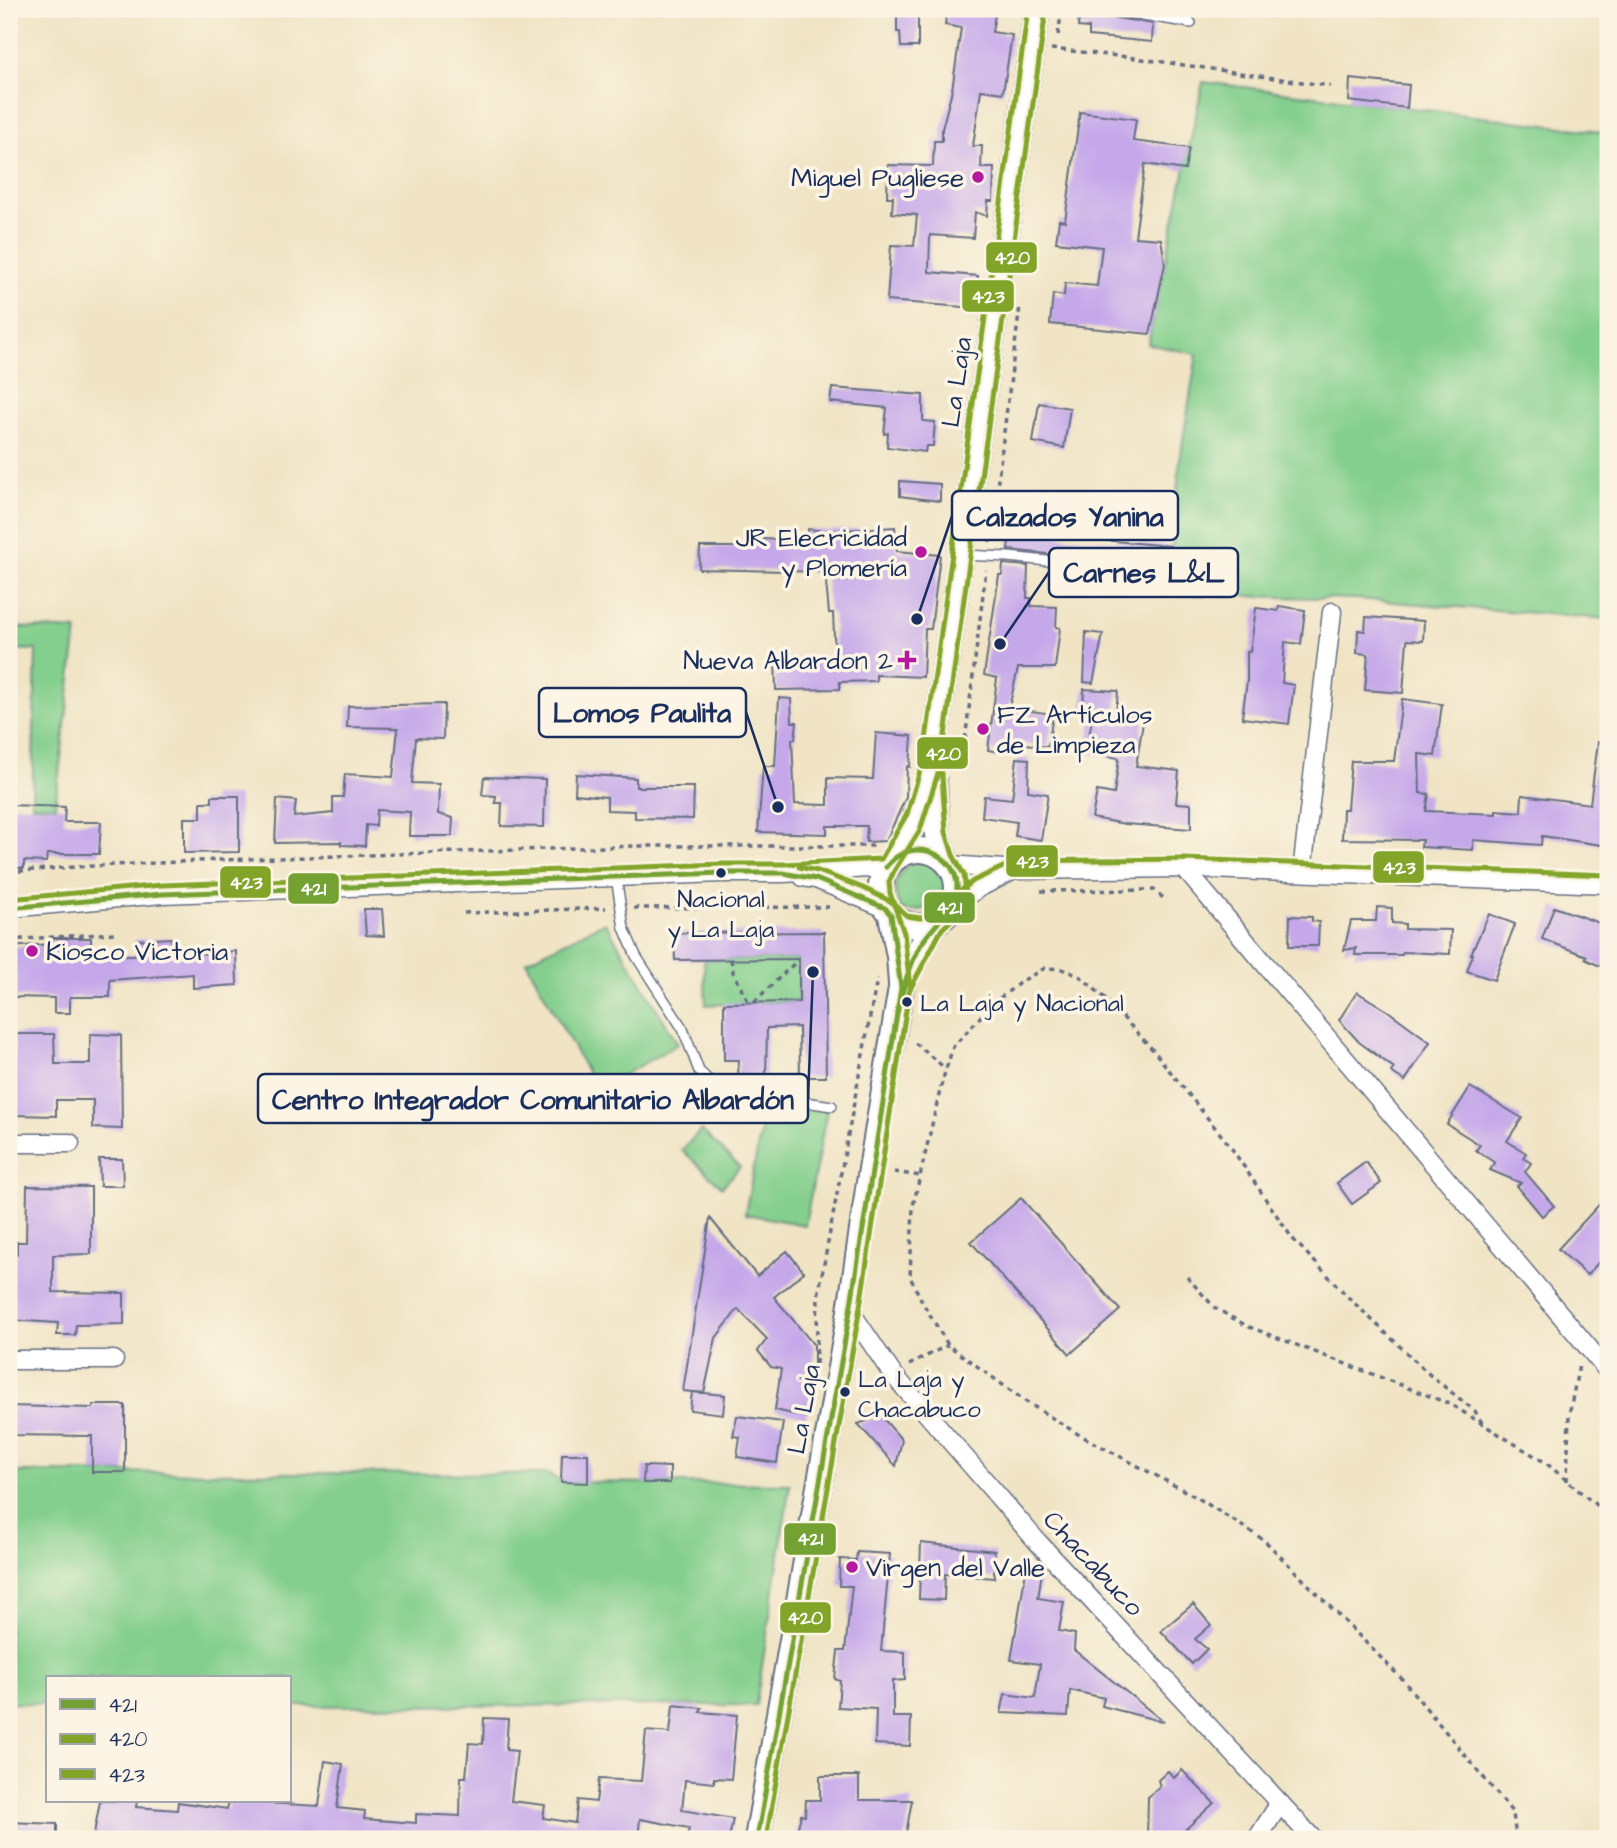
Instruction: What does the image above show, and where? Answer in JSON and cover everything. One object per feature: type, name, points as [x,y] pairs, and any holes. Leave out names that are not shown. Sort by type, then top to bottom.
[{"type":"main road","name":"La Laja","points":[[883,858],[913,824],[922,802],[932,762],[1037,9]]},
{"type":"main road","name":"La Laja","points":[[932,762],[937,834],[947,862]]},
{"type":"main road","points":[[908,850],[928,850],[947,862],[956,878],[957,894],[944,915],[920,927],[904,924],[888,911],[880,887],[883,858],[908,850]]},
{"type":"main road","name":"La Laja","points":[[757,1839],[850,1311],[901,988],[899,956],[888,911]]},
{"type":"main road","name":"La Laja","points":[[901,988],[910,967],[944,915]]},
{"type":"street","points":[[1302,872],[1332,612]]},
{"type":"street","points":[[9,908],[162,894],[783,873],[883,858]]},
{"type":"street","points":[[947,862],[972,868],[1016,870],[1184,868],[1608,884]]},
{"type":"street","points":[[1184,868],[1608,1371]]},
{"type":"street","points":[[944,915],[978,888],[1016,870]]},
{"type":"street","points":[[783,873],[816,880],[888,911]]},
{"type":"street","points":[[9,1143],[70,1143]]},
{"type":"street","name":"Chacabuco","points":[[850,1311],[891,1372],[1035,1539],[1313,1839]]},
{"type":"street","points":[[9,1360],[114,1360]]},
{"type":"street","points":[[1257,1839],[1280,1803]]},
{"type":"lane","points":[[1105,9],[1191,23]]},
{"type":"lane","points":[[962,555],[988,555],[1117,568]]},
{"type":"lane","points":[[616,877],[624,928],[636,956],[683,1029],[699,1071],[707,1080],[726,1090],[832,1106]]},
{"type":"path","points":[[1058,36],[1062,9]]},
{"type":"path","points":[[1032,47],[1128,57],[1329,86]]},
{"type":"path","points":[[964,749],[1021,301]]},
{"type":"path","points":[[9,872],[218,860],[624,846],[883,858]]},
{"type":"path","points":[[1031,890],[1155,890],[1167,901]]},
{"type":"path","points":[[464,913],[620,908],[836,908]]},
{"type":"path","points":[[9,940],[115,933]]},
{"type":"path","points":[[731,960],[733,972],[752,1003],[799,959]]},
{"type":"path","points":[[1482,1423],[1475,1411],[1431,1376],[1358,1307],[1292,1238],[1222,1135],[1153,1050],[1106,999],[1081,977],[1062,969],[1045,968],[1022,981],[992,1004],[953,1047],[913,1206],[910,1277],[923,1306],[948,1345],[1025,1401],[1078,1434],[1198,1498],[1264,1540],[1402,1679],[1513,1812],[1516,1839]]},
{"type":"path","points":[[816,1372],[818,1296],[877,975]]},
{"type":"path","points":[[893,1036],[914,1042],[946,1069]]},
{"type":"path","points":[[871,1169],[920,1176]]},
{"type":"path","points":[[1186,1277],[1215,1308],[1247,1326],[1450,1404],[1546,1463],[1608,1515]]},
{"type":"path","points":[[1567,1481],[1569,1415],[1584,1343]]},
{"type":"path","points":[[891,1372],[948,1345]]},
{"type":"green space","points":[[1203,82],[1608,133],[1608,619],[1356,599],[1168,594],[1180,459],[1197,354],[1148,344]]},
{"type":"green space","points":[[9,627],[77,630],[55,806],[32,805],[36,650],[9,649]]},
{"type":"green space","points":[[930,856],[947,869],[942,896],[921,910],[902,910],[896,891],[899,875],[911,863]]},
{"type":"green space","points":[[605,922],[678,1044],[597,1090],[526,961]]},
{"type":"green space","points":[[799,959],[799,1001],[706,1005],[704,960]]},
{"type":"green space","points":[[767,1098],[827,1110],[805,1225],[745,1214]]},
{"type":"green space","points":[[701,1130],[740,1167],[722,1187],[682,1150]]},
{"type":"green space","points":[[9,1472],[548,1474],[562,1482],[790,1484],[756,1705],[290,1706],[290,1676],[46,1676],[46,1704],[9,1703]]},
{"type":"building","points":[[947,9],[996,9],[992,32],[1012,35],[1003,93],[981,90],[973,146],[982,146],[981,168],[994,168],[993,201],[988,201],[987,216],[975,212],[973,238],[930,235],[929,272],[978,276],[976,308],[887,301],[891,245],[914,246],[917,215],[892,213],[893,197],[887,197],[888,165],[933,166],[934,141],[942,141],[961,28],[945,25]]},
{"type":"building","points":[[1080,9],[1099,9],[1105,16],[1153,24],[1152,42],[1089,36],[1089,28],[1078,27]]},
{"type":"building","points":[[897,14],[918,14],[918,47],[901,47],[900,32],[897,32]]},
{"type":"building","points":[[1350,79],[1409,85],[1407,108],[1349,101]]},
{"type":"building","points":[[1080,112],[1136,119],[1133,141],[1189,148],[1185,170],[1145,164],[1135,237],[1161,239],[1165,264],[1150,334],[1050,324],[1053,294],[1064,296],[1065,283],[1097,286],[1102,247],[1056,242],[1059,220],[1065,221]]},
{"type":"building","points":[[832,388],[923,395],[923,421],[935,422],[933,446],[926,446],[925,452],[887,447],[888,433],[884,434],[887,408],[830,402]]},
{"type":"building","points":[[1039,403],[1070,408],[1064,448],[1033,442]]},
{"type":"building","points":[[900,481],[940,484],[940,501],[900,496]]},
{"type":"building","points":[[895,527],[897,551],[940,555],[931,629],[925,629],[923,677],[876,675],[876,681],[840,682],[840,689],[776,690],[775,658],[835,658],[833,613],[829,613],[825,572],[699,569],[700,547],[749,547],[749,539],[808,540],[808,529],[825,531]]},
{"type":"building","points":[[1010,532],[1170,546],[1168,594],[1124,589],[1127,565],[1118,561],[1008,550]]},
{"type":"building","points":[[1003,564],[1028,566],[1027,598],[1031,598],[1031,606],[1057,607],[1056,627],[1060,628],[1055,668],[1018,668],[1009,708],[1053,714],[1048,747],[1002,741],[1000,752],[988,750],[997,678],[984,675]]},
{"type":"building","points":[[1279,606],[1305,610],[1301,644],[1285,642],[1282,683],[1294,685],[1289,724],[1242,718],[1247,681],[1247,651],[1250,652],[1256,608],[1278,611]]},
{"type":"building","points":[[1366,617],[1424,621],[1423,641],[1407,640],[1403,693],[1365,690],[1368,654],[1357,653],[1358,630],[1365,631]]},
{"type":"building","points":[[1086,632],[1103,634],[1093,683],[1084,682]]},
{"type":"building","points":[[1084,689],[1118,691],[1116,713],[1144,716],[1136,766],[1179,771],[1176,803],[1191,804],[1191,829],[1125,824],[1092,818],[1097,791],[1114,794],[1119,758],[1087,753],[1093,710],[1083,709]]},
{"type":"building","points":[[779,698],[791,699],[792,722],[797,722],[795,739],[792,739],[795,804],[828,805],[828,778],[873,779],[876,733],[912,736],[906,797],[886,841],[866,842],[867,826],[827,826],[827,834],[758,832],[763,766],[775,766]]},
{"type":"building","points":[[1402,699],[1442,704],[1435,756],[1419,754],[1420,793],[1429,794],[1426,811],[1496,814],[1496,810],[1521,812],[1522,795],[1590,804],[1598,742],[1608,742],[1608,846],[1542,836],[1541,845],[1473,840],[1473,850],[1421,847],[1422,840],[1342,839],[1343,809],[1347,809],[1351,761],[1394,761]]},
{"type":"building","points":[[444,704],[443,739],[416,738],[412,783],[439,784],[438,814],[453,818],[452,836],[409,836],[410,812],[377,810],[376,826],[366,825],[365,846],[341,845],[341,842],[275,843],[277,799],[296,801],[294,817],[333,813],[333,797],[343,797],[345,774],[393,777],[398,728],[347,727],[348,706]]},
{"type":"building","points":[[1017,758],[1029,759],[1028,791],[1048,794],[1041,840],[1015,836],[1017,822],[982,817],[984,796],[1012,799]]},
{"type":"building","points":[[576,774],[636,778],[636,787],[694,787],[693,819],[635,818],[635,811],[607,810],[607,797],[575,794]]},
{"type":"building","points":[[484,777],[545,779],[544,827],[501,826],[502,803],[495,803],[496,796],[482,795]]},
{"type":"building","points":[[212,796],[239,796],[239,852],[184,853],[184,818],[201,818],[201,802],[212,802]]},
{"type":"building","points":[[9,805],[65,807],[64,822],[101,822],[99,854],[47,854],[46,862],[24,861],[24,868],[9,868]]},
{"type":"building","points":[[1377,907],[1392,908],[1392,923],[1405,924],[1405,929],[1451,930],[1450,954],[1403,952],[1402,955],[1355,955],[1356,948],[1344,950],[1351,921],[1376,921]]},
{"type":"building","points":[[1554,907],[1608,926],[1608,970],[1585,959],[1587,956],[1542,939]]},
{"type":"building","points":[[364,909],[382,909],[384,936],[366,935]]},
{"type":"building","points":[[1489,914],[1515,924],[1494,980],[1467,971],[1471,954]]},
{"type":"building","points":[[1290,916],[1312,917],[1312,921],[1319,922],[1318,946],[1289,946]]},
{"type":"building","points":[[824,932],[826,1077],[800,1077],[799,1027],[767,1028],[766,1077],[738,1076],[739,1060],[724,1060],[724,1003],[799,1002],[799,959],[675,960],[674,933]]},
{"type":"building","points":[[53,938],[91,938],[91,955],[136,955],[135,940],[171,938],[172,956],[236,951],[237,985],[193,988],[193,974],[110,980],[110,997],[70,997],[70,1013],[54,1013],[54,998],[14,997],[14,992],[9,991],[9,947],[53,944]]},
{"type":"building","points":[[1357,992],[1430,1042],[1405,1081],[1391,1072],[1394,1068],[1359,1042],[1339,1020]]},
{"type":"building","points":[[14,1034],[54,1034],[55,1064],[90,1064],[90,1034],[121,1035],[122,1129],[93,1128],[93,1100],[56,1100],[56,1116],[14,1115]]},
{"type":"building","points":[[1470,1087],[1522,1118],[1507,1141],[1526,1153],[1523,1158],[1531,1163],[1525,1172],[1554,1206],[1542,1216],[1517,1186],[1521,1183],[1490,1170],[1495,1163],[1476,1150],[1480,1145],[1447,1124]]},
{"type":"building","points":[[99,1159],[122,1159],[123,1186],[100,1186]]},
{"type":"building","points":[[1366,1162],[1381,1183],[1352,1204],[1337,1183]]},
{"type":"building","points":[[27,1186],[91,1187],[91,1254],[53,1255],[53,1292],[124,1293],[124,1324],[76,1325],[75,1335],[57,1335],[58,1323],[9,1320],[9,1254],[17,1254],[17,1242],[26,1242]]},
{"type":"building","points":[[1608,1195],[1608,1252],[1587,1275],[1558,1249]]},
{"type":"building","points":[[1021,1198],[1120,1310],[1070,1354],[971,1242]]},
{"type":"building","points":[[710,1218],[757,1276],[787,1251],[804,1272],[774,1297],[814,1345],[814,1378],[806,1417],[775,1410],[781,1369],[771,1367],[758,1351],[767,1339],[738,1309],[716,1338],[704,1393],[683,1391]]},
{"type":"building","points":[[692,1392],[725,1395],[723,1414],[690,1410]]},
{"type":"building","points":[[93,1405],[125,1405],[125,1472],[92,1472],[92,1436],[9,1435],[9,1406],[93,1408]]},
{"type":"building","points":[[737,1416],[783,1422],[777,1463],[737,1457],[740,1437],[733,1436]]},
{"type":"building","points":[[881,1416],[902,1440],[896,1466],[858,1424]]},
{"type":"building","points":[[562,1454],[588,1454],[588,1483],[561,1482]]},
{"type":"building","points":[[644,1466],[670,1467],[670,1483],[643,1483]]},
{"type":"building","points":[[921,1543],[995,1551],[994,1578],[945,1574],[944,1600],[919,1599]]},
{"type":"building","points":[[857,1552],[890,1554],[881,1651],[905,1652],[905,1680],[893,1681],[893,1717],[911,1717],[910,1746],[875,1744],[876,1709],[838,1707],[840,1681],[835,1679],[838,1651],[845,1651],[852,1586],[839,1586],[840,1559],[856,1560]]},
{"type":"building","points":[[1026,1570],[1042,1572],[1038,1598],[1064,1602],[1059,1631],[1075,1634],[1074,1650],[1164,1722],[1102,1706],[1104,1698],[1070,1690],[1068,1716],[1001,1713],[1005,1694],[1035,1698],[1040,1664],[1011,1660]]},
{"type":"building","points":[[1193,1604],[1211,1625],[1195,1639],[1207,1649],[1192,1664],[1161,1631]]},
{"type":"building","points":[[673,1705],[702,1708],[700,1712],[737,1715],[731,1779],[714,1778],[714,1783],[685,1780],[682,1810],[733,1819],[729,1839],[694,1839],[695,1837],[687,1836],[689,1828],[640,1819],[638,1839],[93,1839],[100,1802],[137,1802],[136,1807],[177,1810],[178,1802],[227,1809],[229,1802],[319,1806],[325,1761],[343,1764],[337,1808],[365,1811],[364,1819],[416,1823],[416,1814],[460,1816],[461,1777],[466,1777],[469,1743],[483,1744],[484,1718],[508,1719],[506,1750],[517,1751],[511,1801],[545,1805],[543,1818],[575,1823],[578,1800],[596,1802],[599,1779],[641,1781],[646,1731],[670,1733]]},
{"type":"building","points":[[1182,1770],[1214,1803],[1175,1839],[1147,1839],[1148,1797],[1160,1787],[1158,1780],[1168,1771],[1174,1778]]},
{"type":"building","points":[[820,1776],[859,1776],[859,1800],[912,1800],[905,1839],[795,1839],[801,1815],[805,1816],[806,1800],[820,1800]]},
{"type":"building","points":[[9,1822],[57,1824],[57,1839],[9,1839]]},
{"type":"transit line","name":"423","points":[[9,899],[162,885],[881,859],[907,814],[923,761],[1028,9]]},
{"type":"transit line","name":"420","points":[[910,988],[904,933],[890,893],[889,882],[920,830],[941,764],[1046,10]]},
{"type":"transit line","name":"420","points":[[766,1839],[859,1313],[909,991],[942,929],[959,913],[966,895],[964,875],[953,855],[946,832],[941,762]]},
{"type":"transit line","name":"421","points":[[886,867],[904,853],[923,850],[945,860],[956,879],[957,889],[949,909],[926,937],[912,962],[897,1013]]},
{"type":"transit line","name":"423","points":[[799,867],[818,871],[863,888],[890,901],[907,916],[920,918],[931,915],[973,881],[1016,861],[1184,859],[1608,875]]},
{"type":"transit line","name":"421","points":[[9,908],[162,894],[783,873],[816,879],[885,908],[891,915],[901,988],[850,1311],[757,1839]]},
{"type":"place","name":"Miguel Pugliese","points":[[978,177]]},
{"type":"place","name":"JR Elecricidad y Plomería","points":[[921,552]]},
{"type":"place","name":"Calzados Yanina","points":[[917,619]]},
{"type":"place","name":"Carnes L&L","points":[[1000,644]]},
{"type":"place","name":"Nueva Albardon 2","points":[[907,660]]},
{"type":"place","name":"FZ Artículos de Limpieza","points":[[983,729]]},
{"type":"place","name":"Lomos Paulita","points":[[778,807]]},
{"type":"place","name":"Nacional y La Laja","points":[[721,873]]},
{"type":"place","name":"Kiosco Victoria","points":[[32,951]]},
{"type":"place","name":"Centro Integrador Comunitario Albardón","points":[[813,972]]},
{"type":"place","name":"La Laja y Nacional","points":[[907,1002]]},
{"type":"place","name":"La Laja y Chacabuco","points":[[845,1392]]},
{"type":"place","name":"Virgen del Valle","points":[[852,1567]]}]
